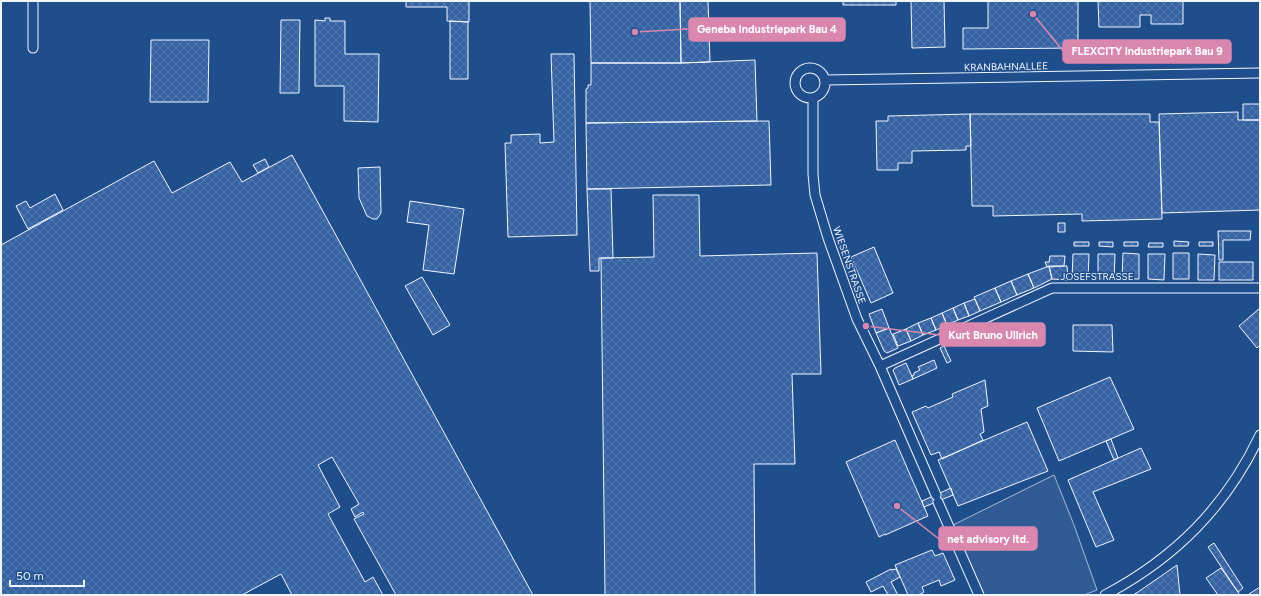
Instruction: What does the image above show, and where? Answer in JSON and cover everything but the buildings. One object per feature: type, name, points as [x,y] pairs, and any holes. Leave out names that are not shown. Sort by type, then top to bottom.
[{"type":"street","points":[[33,1],[33,48]]},
{"type":"street","points":[[805,68],[815,68],[823,74],[825,80],[825,87],[821,93],[813,98],[804,97],[797,90],[795,80],[800,71],[805,68]]},
{"type":"street","name":"KRANBAHNALLEE","points":[[825,80],[1260,73]]},
{"type":"street","name":"WIESENSTRASSE","points":[[813,98],[813,174],[815,195],[828,238],[857,319],[880,366],[979,595]]},
{"type":"street","name":"JOSEFSTRASSE","points":[[880,366],[1052,288],[1260,288]]},
{"type":"street","points":[[1105,595],[1149,569],[1181,544],[1199,526],[1234,482],[1260,435]]},
{"type":"shaded area","points":[[1054,475],[1074,525],[1097,590],[1084,595],[983,595],[951,526]]},
{"type":"place","name":"FLEXCITY Industriepark Bau 9","points":[[1033,14]]},
{"type":"place","name":"Geneba Industriepark Bau 4","points":[[635,32]]},
{"type":"place","name":"Kurt Bruno Ullrich","points":[[866,326]]},
{"type":"place","name":"net advisory ltd.","points":[[897,506]]}]
